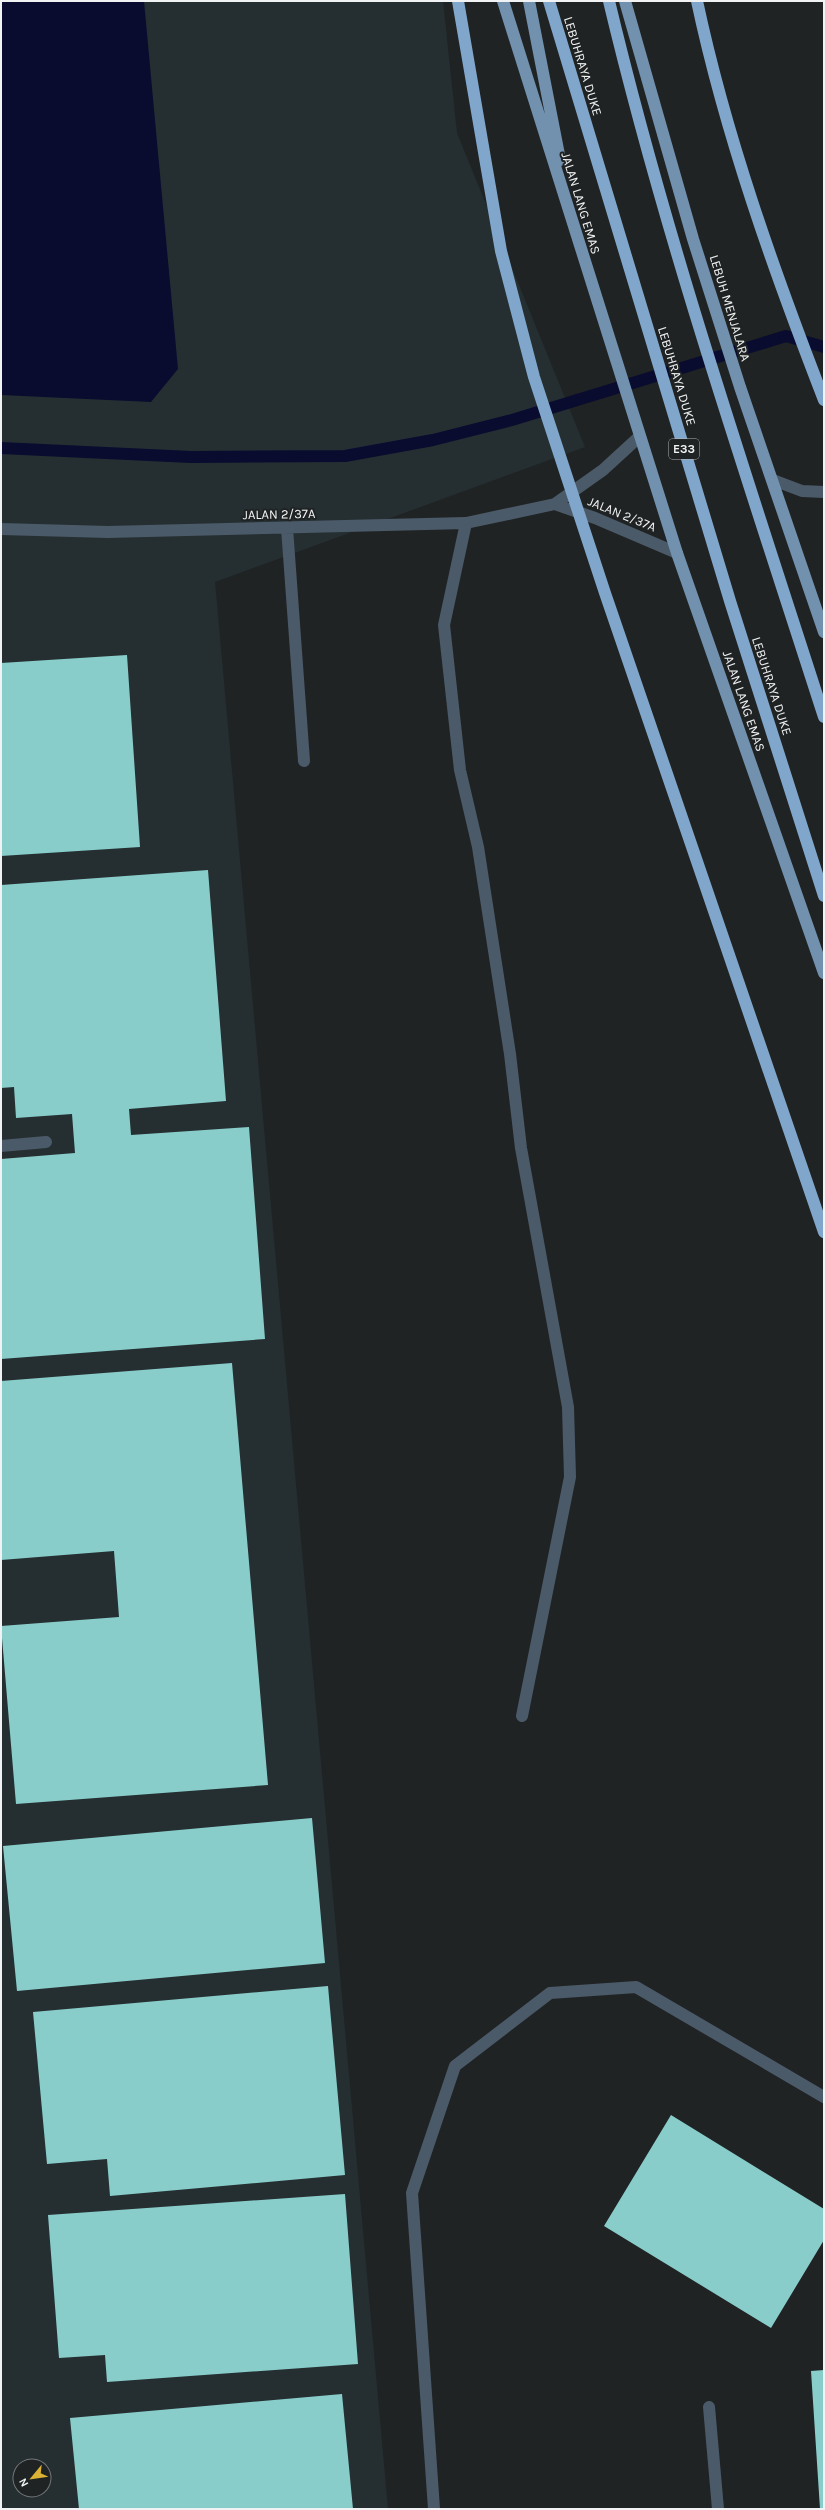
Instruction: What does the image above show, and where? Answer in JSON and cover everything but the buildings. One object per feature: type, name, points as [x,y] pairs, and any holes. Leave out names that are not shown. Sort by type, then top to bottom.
[{"type":"highway","points":[[458,1],[501,251],[534,377],[605,593],[824,1232]]},
{"type":"highway","name":"LEBUHRAYA DUKE","points":[[549,1],[730,601],[824,896]]},
{"type":"highway","points":[[609,1],[633,101],[703,340],[824,717]]},
{"type":"highway","points":[[697,1],[716,82],[756,210],[824,400]]},
{"type":"main road","name":"JALAN LANG EMAS","points":[[503,1],[639,437],[677,553],[824,973]]},
{"type":"main road","points":[[529,1],[570,212]]},
{"type":"main road","name":"LEBUH MENJALARA","points":[[625,1],[693,238],[740,387],[773,480]]},
{"type":"main road","points":[[773,480],[824,632]]},
{"type":"street","name":"JALAN 2/37A","points":[[1,529],[108,532],[466,523],[555,504],[603,470],[639,437]]},
{"type":"street","points":[[773,480],[802,491],[824,492]]},
{"type":"street","name":"JALAN 2/37A","points":[[555,504],[595,518],[677,553]]},
{"type":"street","points":[[466,523],[444,625],[460,770],[478,847],[510,1054],[521,1148],[568,1407],[570,1477],[522,1716]]},
{"type":"street","points":[[287,528],[304,761]]},
{"type":"street","points":[[1,1146],[46,1142]]},
{"type":"street","points":[[434,2509],[412,2193],[455,2066],[550,1993],[636,1987],[824,2097]]},
{"type":"street","points":[[709,2407],[718,2509]]},
{"type":"shaded area","points":[[1,1],[443,1],[457,133],[585,447],[215,582],[388,2509],[1,2509]]},
{"type":"water","points":[[1,1],[144,1],[178,369],[151,402],[1,395]]},
{"type":"waterway","points":[[1,448],[191,457],[345,456],[433,440],[512,420],[786,336],[824,347]]}]
